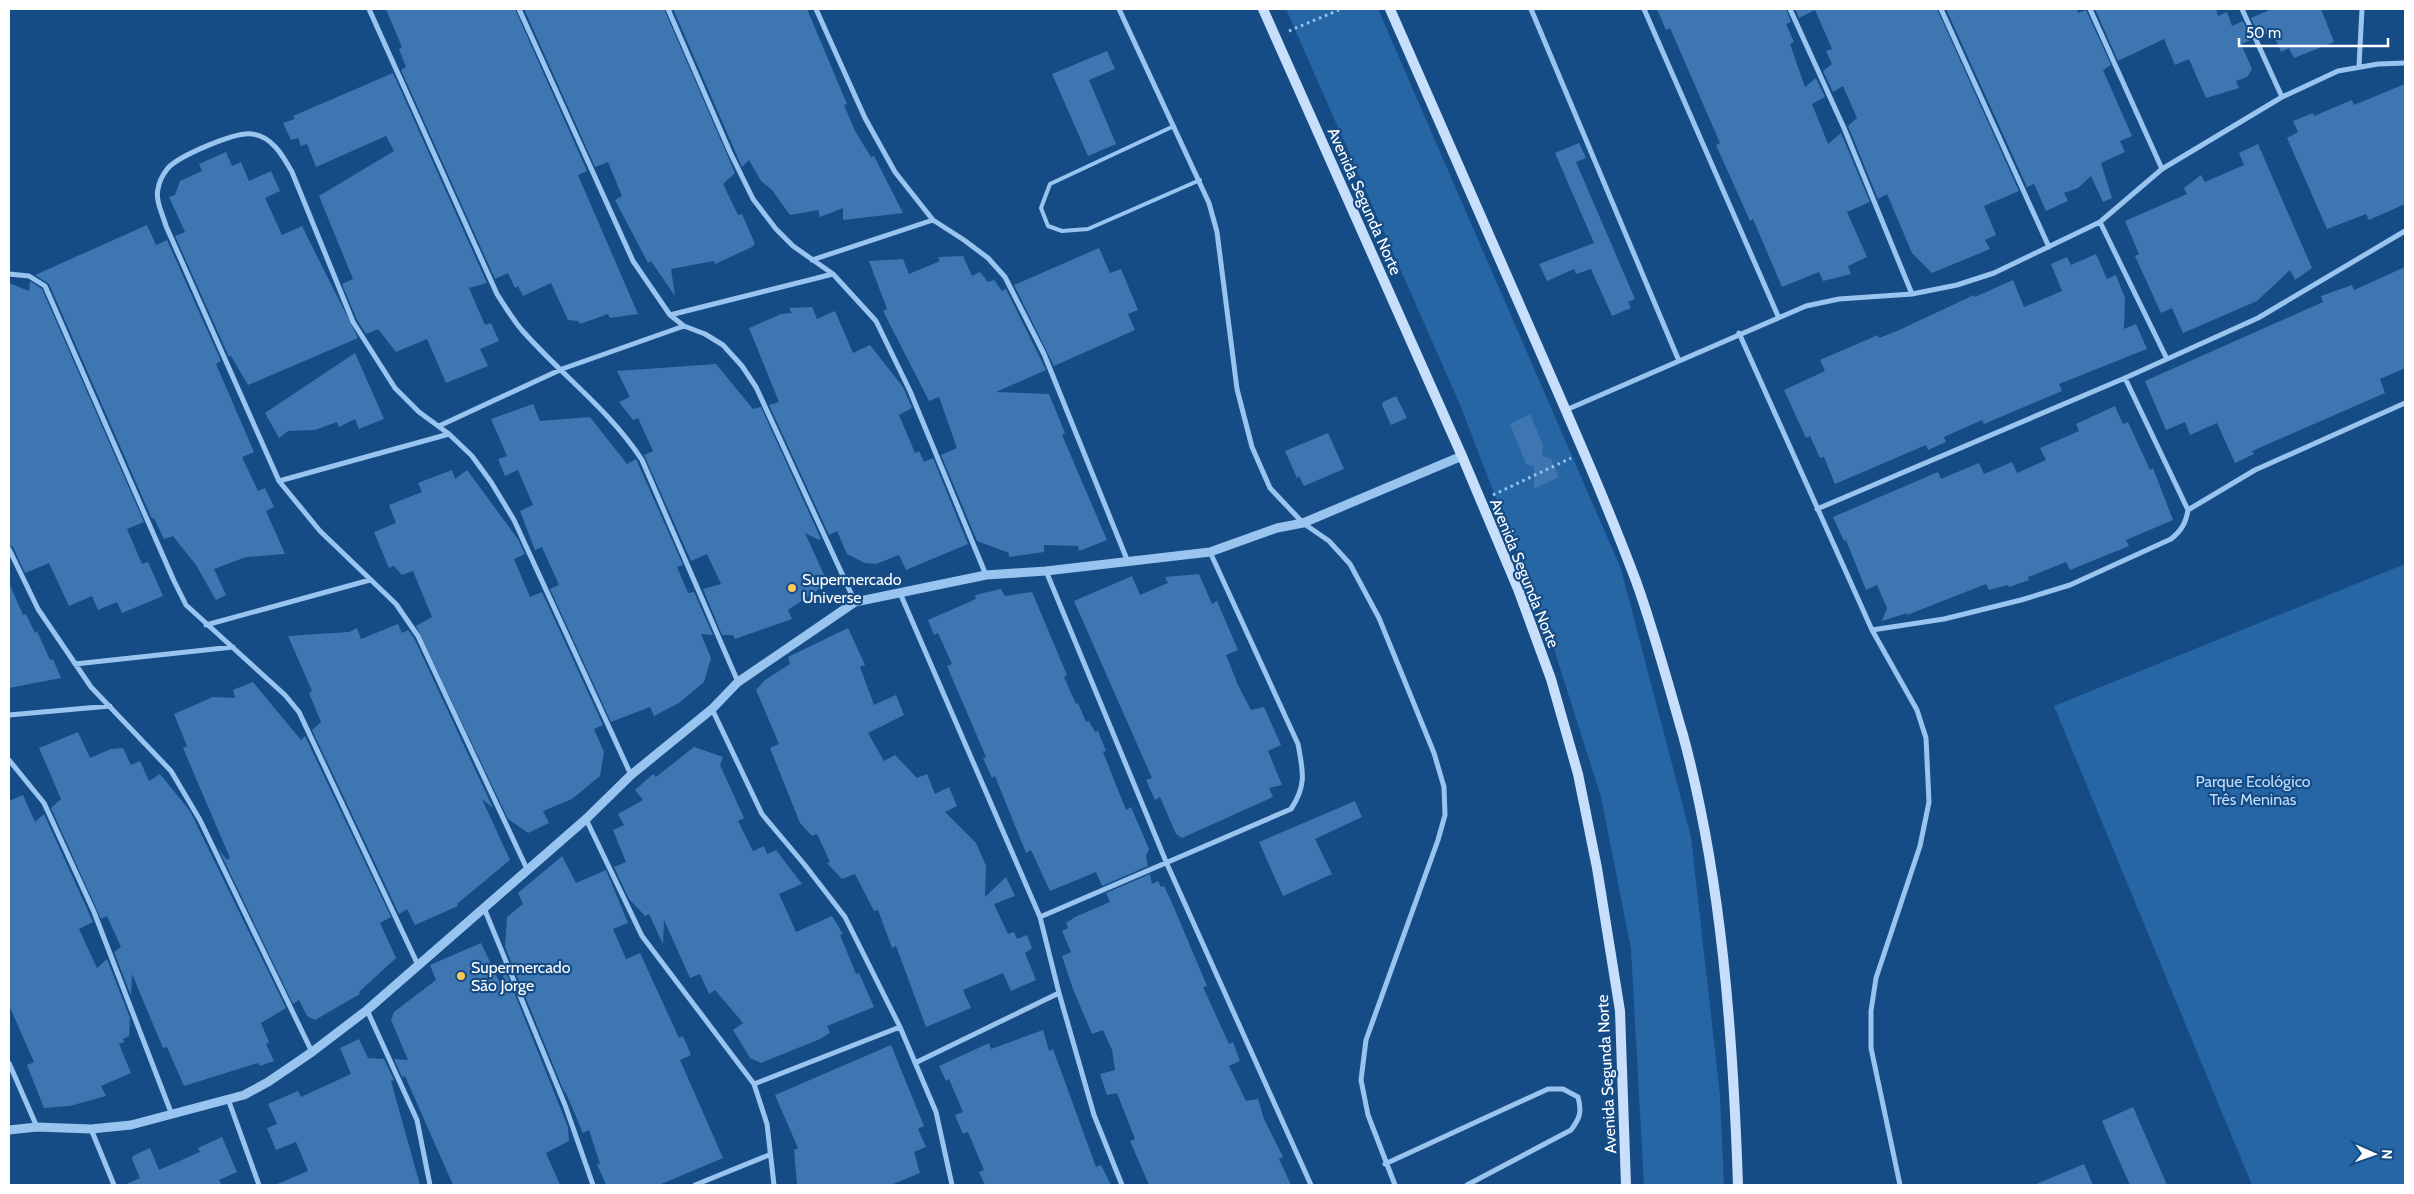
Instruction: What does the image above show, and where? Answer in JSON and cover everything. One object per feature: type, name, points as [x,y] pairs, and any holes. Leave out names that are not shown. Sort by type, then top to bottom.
[{"type":"main road","name":"Avenida Segunda Norte","points":[[1263,9],[1462,456],[1518,589],[1551,679],[1578,774],[1597,868],[1620,1011],[1626,1185]]},
{"type":"main road","points":[[1390,9],[1583,452],[1642,602],[1684,738],[1703,830],[1725,975],[1735,1082],[1738,1185]]},
{"type":"street","points":[[369,9],[497,294],[519,327],[627,437],[642,460],[738,682]]},
{"type":"street","points":[[519,9],[633,261],[670,315],[684,326],[705,334],[723,345],[742,366],[756,387],[855,602]]},
{"type":"street","points":[[668,9],[730,152],[753,199],[776,228],[812,260],[833,274],[876,321],[910,391],[986,574]]},
{"type":"street","points":[[816,9],[865,118],[895,172],[933,220],[988,258],[1005,277],[1044,354],[1128,562]]},
{"type":"street","points":[[1120,9],[1200,180],[1218,232],[1237,388],[1252,447],[1270,488],[1303,523],[1329,541],[1350,564],[1379,618],[1434,753],[1444,787],[1445,815],[1438,840],[1366,1040],[1362,1080],[1368,1115],[1385,1164],[1395,1185]]},
{"type":"street","points":[[1530,9],[1679,361]]},
{"type":"street","points":[[1644,9],[1778,316]]},
{"type":"street","points":[[1790,9],[1844,128],[1912,294]]},
{"type":"street","points":[[1941,9],[2049,247]]},
{"type":"street","points":[[2090,9],[2162,169]]},
{"type":"street","points":[[2242,9],[2282,97]]},
{"type":"street","points":[[2359,66],[2362,9]]},
{"type":"street","points":[[1566,410],[1778,316],[1806,306],[1839,299],[1912,294],[1957,285],[1994,273],[2100,222],[2162,169],[2282,97],[2319,78],[2359,66],[2405,63]]},
{"type":"street","points":[[527,870],[418,636],[396,604],[320,531],[279,481],[166,226],[158,200],[157,189],[169,167],[218,141],[235,135],[252,134],[267,139],[282,154],[292,172],[353,322],[395,388],[419,412],[440,426],[472,456],[491,482],[514,520],[631,775]]},
{"type":"street","points":[[812,260],[933,220]]},
{"type":"street","points":[[2100,222],[2167,359]]},
{"type":"street","points":[[1817,509],[2125,378],[2258,318],[2405,231]]},
{"type":"street","points":[[9,274],[29,276],[44,286],[174,582],[186,605],[285,695],[299,712],[418,965]]},
{"type":"street","points":[[670,315],[833,274]]},
{"type":"street","points":[[440,426],[562,369],[684,326]]},
{"type":"street","points":[[1739,334],[1872,630],[1917,710],[1926,738],[1929,802],[1920,846],[1876,978],[1871,1011],[1871,1048],[1900,1185]]},
{"type":"street","points":[[1872,630],[1944,619],[2070,585],[2171,539],[2186,522],[2188,510],[2125,378]]},
{"type":"street","points":[[2188,510],[2255,470],[2405,404]]},
{"type":"street","points":[[279,481],[449,434]]},
{"type":"street","points":[[9,1130],[37,1127],[91,1129],[131,1125],[244,1095],[260,1086],[312,1052],[367,1010],[586,819],[631,775],[712,710],[738,682],[855,602],[900,594],[986,574],[1046,571],[1210,552],[1277,528],[1303,523],[1462,456]]},
{"type":"street","points":[[9,549],[38,609],[91,687],[171,771],[200,820],[312,1052]]},
{"type":"street","points":[[1040,917],[1167,864],[1291,809],[1301,794],[1304,772],[1298,744],[1210,552]]},
{"type":"street","points":[[1046,571],[1167,864],[1311,1185]]},
{"type":"street","points":[[206,625],[370,580]]},
{"type":"street","points":[[900,594],[1040,917],[1059,993],[1094,1115],[1122,1185]]},
{"type":"street","points":[[75,664],[233,647]]},
{"type":"street","points":[[9,715],[110,706]]},
{"type":"street","points":[[712,710],[762,814],[845,917],[900,1027],[936,1112],[952,1185]]},
{"type":"street","points":[[9,760],[44,803],[94,912],[172,1115]]},
{"type":"street","points":[[586,819],[642,936],[754,1084],[767,1124],[769,1155],[774,1185]]},
{"type":"street","points":[[484,908],[565,1105],[593,1185]]},
{"type":"street","points":[[916,1062],[1059,993]]},
{"type":"street","points":[[367,1010],[417,1120],[430,1185]]},
{"type":"street","points":[[754,1084],[900,1027]]},
{"type":"street","points":[[9,1062],[37,1127]]},
{"type":"street","points":[[1385,1164],[1548,1089],[1563,1089],[1578,1097],[1581,1110],[1578,1120],[1570,1130],[1467,1185]]},
{"type":"street","points":[[228,1099],[259,1185]]},
{"type":"street","points":[[91,1129],[114,1185]]},
{"type":"street","points":[[695,1185],[769,1155]]},
{"type":"lane","points":[[1174,126],[1050,184],[1041,208],[1048,226],[1062,232],[1088,229],[1200,180]]},
{"type":"path","points":[[1276,37],[1341,9]]},
{"type":"path","points":[[1480,502],[1583,452]]},
{"type":"green space","points":[[1286,9],[1378,9],[1621,569],[1691,837],[1720,1096],[1724,1185],[1644,1185],[1631,949],[1601,797],[1554,649],[1461,407]]},
{"type":"green space","name":"Parque Ecológico Três Meninas","points":[[2405,564],[2405,1185],[2252,1185],[2054,706]]},
{"type":"building","points":[[386,9],[515,9],[587,171],[578,175],[638,314],[610,318],[608,314],[580,324],[578,321],[568,320],[551,283],[523,296],[518,286],[515,288],[508,273],[495,279],[401,70],[406,67],[399,49],[402,47]]},
{"type":"building","points":[[524,9],[664,9],[735,173],[723,184],[738,215],[742,214],[755,244],[752,247],[715,264],[714,261],[671,269],[675,296],[651,261],[648,263],[615,200],[622,196],[608,162],[595,167]]},
{"type":"building","points":[[673,9],[807,9],[847,104],[844,105],[855,131],[871,157],[874,156],[903,213],[843,220],[843,208],[820,217],[818,210],[790,215],[772,190],[761,181],[749,160],[742,167]]},
{"type":"building","points":[[1657,9],[1786,9],[1791,22],[1786,24],[1794,42],[1790,44],[1805,87],[1816,78],[1825,97],[1812,104],[1828,144],[1841,133],[1870,202],[1847,212],[1867,257],[1848,266],[1851,274],[1823,281],[1819,272],[1782,287],[1753,219],[1750,221],[1716,145],[1720,143],[1670,28],[1666,30]]},
{"type":"building","points":[[1795,9],[1937,9],[2019,191],[1984,206],[1996,235],[1985,240],[1990,249],[1932,273],[1912,253],[1887,194],[1878,199],[1848,126],[1857,118],[1843,86],[1833,92],[1823,71],[1832,64],[1826,51],[1832,49],[1815,10],[1799,18]]},
{"type":"building","points":[[1946,9],[2077,9],[2078,13],[2086,10],[2111,65],[2103,70],[2132,136],[2120,141],[2125,152],[2101,163],[2112,198],[2103,202],[2091,176],[2078,188],[2064,193],[2068,201],[2046,211],[2034,184],[2027,187]]},
{"type":"building","points":[[2095,9],[2216,9],[2218,16],[2227,12],[2232,26],[2243,21],[2251,40],[2241,44],[2252,69],[2247,77],[2236,81],[2239,88],[2206,98],[2189,59],[2175,65],[2164,39],[2118,61]]},
{"type":"building","points":[[2272,9],[2321,9],[2334,42],[2294,58],[2289,48],[2281,52],[2272,31],[2259,37],[2251,18]]},
{"type":"building","points":[[1107,51],[1115,69],[1089,80],[1116,144],[1088,156],[1052,74]]},
{"type":"building","points":[[393,73],[487,283],[469,288],[485,325],[491,323],[499,341],[480,349],[488,366],[446,383],[427,339],[396,352],[378,329],[366,334],[357,320],[342,284],[353,279],[319,196],[394,151],[386,136],[316,167],[307,144],[301,146],[298,138],[291,140],[283,123],[295,119],[293,116]]},
{"type":"building","points":[[2405,84],[2405,204],[2369,220],[2366,214],[2327,229],[2287,138],[2298,132],[2293,121],[2313,113],[2314,116],[2352,100],[2354,105]]},
{"type":"building","points":[[1579,143],[1586,158],[1576,162],[1635,299],[1628,302],[1631,308],[1612,316],[1591,269],[1576,274],[1574,269],[1547,281],[1539,264],[1594,243],[1555,153]]},
{"type":"building","points":[[2258,144],[2312,268],[2295,280],[2290,270],[2257,301],[2183,333],[2172,308],[2161,313],[2135,256],[2139,254],[2125,221],[2187,194],[2184,188],[2201,175],[2205,182],[2244,165],[2239,153]]},
{"type":"building","points":[[226,152],[232,166],[241,162],[249,181],[271,171],[280,191],[265,198],[282,235],[302,226],[358,338],[248,385],[231,356],[229,357],[175,236],[185,232],[169,197],[175,195],[180,181],[202,171],[199,164]]},
{"type":"building","points":[[147,225],[156,245],[167,240],[221,361],[216,364],[254,452],[242,457],[258,491],[265,488],[274,507],[266,511],[285,554],[246,557],[214,569],[226,595],[216,600],[196,565],[173,536],[164,539],[154,518],[152,519],[49,284],[35,275]]},
{"type":"building","points":[[1099,248],[1110,273],[1121,269],[1138,310],[1128,314],[1135,330],[1054,366],[1014,285]]},
{"type":"building","points":[[2096,254],[2107,279],[2116,275],[2125,298],[2124,329],[2136,324],[2147,349],[2059,384],[2062,391],[1984,424],[1982,420],[1944,437],[1946,442],[1928,450],[1926,445],[1835,484],[1824,457],[1820,458],[1810,436],[1806,438],[1784,390],[1825,371],[1820,360],[1878,335],[1879,338],[1897,331],[1974,295],[1975,297],[2013,280],[2024,307],[2062,291],[2051,264],[2067,257],[2071,265]]},
{"type":"building","points":[[963,256],[972,276],[980,272],[988,282],[994,280],[1002,291],[1006,289],[1046,370],[996,392],[1049,394],[1065,433],[1062,435],[1107,540],[1079,551],[1078,546],[1044,545],[1044,552],[1009,557],[1009,553],[977,541],[941,455],[957,448],[939,397],[929,401],[883,311],[887,309],[869,261],[903,259],[909,274],[940,261],[938,257]]},
{"type":"building","points":[[2405,267],[2405,368],[2380,379],[2385,393],[2252,451],[2254,454],[2235,463],[2217,423],[2190,435],[2185,422],[2166,430],[2145,381],[2323,302],[2321,296],[2352,285],[2354,290]]},
{"type":"building","points":[[30,281],[42,289],[144,522],[127,529],[142,564],[148,562],[163,596],[122,613],[117,602],[98,610],[92,596],[69,606],[49,563],[25,573],[13,547],[9,545],[9,283],[29,291]]},
{"type":"building","points":[[812,307],[817,319],[835,311],[853,353],[870,345],[903,387],[912,408],[899,415],[915,453],[919,451],[924,462],[933,458],[968,544],[906,570],[899,555],[876,564],[865,563],[847,554],[837,531],[829,535],[769,405],[779,402],[749,328],[781,314],[792,313],[789,308]]},
{"type":"building","points":[[355,353],[384,419],[359,429],[355,419],[339,427],[337,422],[315,430],[288,431],[279,438],[265,413]]},
{"type":"building","points":[[716,364],[753,409],[761,407],[821,539],[819,540],[805,533],[825,577],[825,585],[788,610],[792,619],[735,639],[733,635],[722,635],[703,589],[721,584],[707,554],[691,561],[644,455],[653,451],[638,418],[633,420],[619,402],[630,397],[617,371]]},
{"type":"building","points":[[1396,396],[1407,418],[1391,425],[1382,405],[1383,402]]},
{"type":"building","points":[[533,404],[540,421],[590,417],[627,464],[636,459],[683,565],[677,567],[688,593],[694,592],[713,635],[701,634],[711,658],[704,682],[679,703],[654,716],[650,707],[611,722],[550,589],[559,585],[542,547],[535,550],[520,511],[533,505],[518,470],[505,476],[498,459],[507,456],[491,419]]},
{"type":"building","points":[[2115,406],[2123,424],[2128,422],[2150,470],[2153,468],[2173,520],[2126,540],[2129,546],[2070,570],[2066,562],[2028,577],[2029,580],[2009,587],[2008,585],[1989,590],[1986,584],[1907,615],[1907,613],[1882,621],[1887,608],[1877,585],[1866,590],[1846,540],[1844,541],[1833,517],[1938,472],[1941,479],[1979,463],[1984,474],[2012,462],[2017,473],[2046,460],[2040,448],[2079,431],[2076,424]]},
{"type":"building","points":[[1530,414],[1543,445],[1542,456],[1551,459],[1559,477],[1534,489],[1534,467],[1526,464],[1510,424]]},
{"type":"building","points":[[1328,433],[1344,469],[1304,486],[1299,476],[1297,478],[1285,451]]},
{"type":"building","points":[[452,470],[455,479],[467,470],[518,539],[525,554],[514,559],[530,597],[542,592],[603,725],[594,729],[604,752],[600,776],[572,799],[543,811],[549,823],[528,833],[508,819],[416,626],[432,617],[413,571],[402,575],[394,566],[389,568],[374,532],[396,523],[389,505],[422,492],[418,483]]},
{"type":"building","points":[[1199,574],[1212,604],[1217,601],[1238,650],[1226,655],[1238,685],[1251,710],[1264,707],[1281,745],[1268,751],[1282,785],[1269,788],[1273,797],[1182,838],[1176,834],[1160,797],[1155,800],[1146,780],[1152,778],[1074,601],[1132,576],[1140,595],[1168,583],[1165,577]]},
{"type":"building","points":[[9,583],[23,615],[26,614],[35,633],[37,631],[50,660],[53,659],[61,678],[9,688]]},
{"type":"building","points":[[1001,589],[1005,596],[1032,592],[1067,675],[1064,677],[1076,704],[1078,703],[1086,722],[1089,721],[1095,732],[1098,731],[1106,751],[1103,752],[1126,810],[1131,807],[1149,849],[1146,856],[1148,866],[1102,886],[1096,872],[1050,891],[1031,850],[1026,853],[995,776],[992,778],[983,758],[986,757],[947,666],[952,664],[938,633],[934,635],[928,620],[976,599],[975,595]]},
{"type":"building","points":[[398,624],[402,633],[408,630],[414,638],[493,808],[482,799],[510,860],[457,904],[458,906],[415,925],[407,909],[399,914],[312,730],[321,722],[309,693],[312,691],[288,636],[349,632],[357,628],[361,639]]},
{"type":"building","points":[[848,628],[865,665],[860,667],[874,705],[896,695],[904,715],[868,733],[884,761],[895,755],[917,778],[927,774],[935,794],[949,787],[957,806],[945,812],[976,843],[986,866],[985,897],[1006,877],[1015,896],[994,904],[1008,934],[1014,932],[1017,939],[1027,935],[1032,948],[1025,953],[1036,980],[1011,991],[1003,973],[963,990],[971,1008],[926,1027],[896,946],[892,948],[878,910],[874,911],[855,874],[842,879],[827,863],[830,862],[817,834],[812,836],[800,823],[770,748],[779,744],[756,690],[765,680],[790,664],[788,657]]},
{"type":"building","points":[[253,682],[301,740],[305,736],[391,917],[380,923],[396,958],[359,992],[360,994],[315,1020],[307,1016],[299,1000],[293,1004],[218,848],[227,860],[230,858],[183,748],[187,746],[174,714],[213,697],[235,698],[233,690]]},
{"type":"building","points":[[78,732],[90,758],[111,749],[123,748],[131,765],[140,761],[149,781],[160,774],[190,811],[286,1008],[261,1023],[269,1042],[266,1044],[274,1061],[260,1066],[258,1063],[184,1086],[167,1047],[163,1048],[132,974],[131,996],[114,952],[121,947],[107,916],[101,919],[51,808],[61,799],[39,748]]},
{"type":"building","points":[[694,747],[723,757],[720,765],[744,818],[738,821],[753,851],[764,846],[767,854],[776,850],[802,884],[779,894],[796,932],[832,916],[843,934],[840,935],[856,974],[859,973],[874,1007],[827,1026],[830,1033],[820,1039],[761,1063],[750,1058],[733,1030],[743,1023],[715,990],[709,994],[700,974],[690,978],[664,920],[663,944],[649,914],[645,916],[629,899],[614,867],[626,862],[613,830],[624,825],[618,814],[643,800],[635,790],[653,774],[656,777]]},
{"type":"building","points":[[23,795],[35,822],[44,814],[93,922],[79,929],[97,968],[107,959],[130,1018],[129,1036],[123,1039],[124,1042],[119,1044],[131,1073],[101,1086],[106,1096],[70,1106],[44,1108],[27,1065],[34,1062],[9,1005],[9,801]]},
{"type":"building","points":[[1355,801],[1362,817],[1315,839],[1332,874],[1283,896],[1259,842]]},
{"type":"building","points":[[562,856],[576,883],[606,870],[628,923],[613,929],[626,959],[640,953],[679,1038],[683,1036],[691,1055],[680,1060],[723,1158],[659,1185],[606,1185],[597,1164],[600,1164],[589,1130],[583,1133],[565,1091],[565,1094],[505,947],[507,917],[523,904],[518,893]]},
{"type":"building","points":[[1150,874],[1152,884],[1158,881],[1161,887],[1164,886],[1172,903],[1207,986],[1203,987],[1229,1044],[1233,1042],[1240,1061],[1229,1066],[1246,1101],[1258,1099],[1264,1119],[1283,1157],[1279,1159],[1291,1185],[1149,1185],[1130,1141],[1135,1139],[1117,1093],[1107,1095],[1100,1074],[1115,1070],[1112,1050],[1103,1030],[1092,1034],[1073,989],[1062,956],[1071,952],[1062,931],[1068,928],[1066,923],[1075,917],[1110,902],[1106,893]]},
{"type":"building","points":[[481,943],[502,987],[504,967],[568,1127],[569,1141],[546,1153],[560,1185],[453,1185],[405,1076],[402,1077],[394,1059],[408,1060],[391,1020],[394,1012],[436,980],[430,965]]},
{"type":"building","points":[[1043,1030],[1049,1051],[1053,1049],[1096,1167],[1101,1165],[1111,1185],[985,1185],[979,1172],[984,1170],[968,1132],[963,1134],[955,1115],[963,1112],[949,1079],[946,1081],[939,1066],[989,1043],[991,1049]]},
{"type":"building","points":[[359,1039],[368,1058],[384,1059],[394,1080],[391,1081],[420,1185],[275,1185],[308,1171],[296,1142],[276,1150],[267,1128],[277,1124],[268,1104],[298,1091],[301,1097],[351,1074],[340,1048]]},
{"type":"building","points":[[891,1045],[924,1126],[918,1129],[926,1147],[914,1152],[920,1173],[891,1185],[797,1185],[794,1150],[798,1148],[775,1095]]},
{"type":"building","points":[[2133,1107],[2167,1185],[2130,1185],[2114,1149],[2102,1121]]},
{"type":"building","points":[[222,1137],[237,1172],[219,1180],[222,1185],[124,1185],[140,1178],[132,1159],[133,1156],[150,1148],[159,1170],[200,1152],[198,1148]]},
{"type":"building","points":[[2084,1164],[2093,1185],[2034,1185]]},
{"type":"place","name":"Supermercado Universe","points":[[792,588]]},
{"type":"place","name":"Supermercado São Jorge","points":[[461,976]]}]
